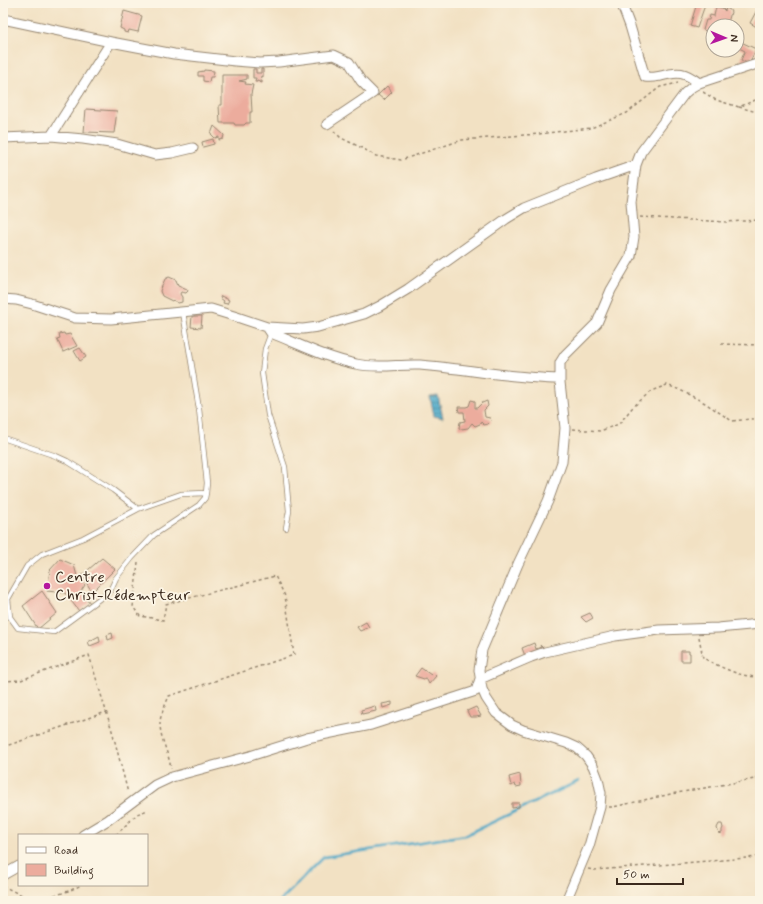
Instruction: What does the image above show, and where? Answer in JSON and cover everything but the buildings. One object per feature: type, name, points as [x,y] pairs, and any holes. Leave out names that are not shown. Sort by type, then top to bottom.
[{"type":"street","points":[[622,5],[630,26],[645,77],[650,78],[673,72],[684,73],[697,81]]},
{"type":"street","points":[[3,19],[174,54],[235,61],[286,61],[334,55],[349,62],[360,81],[373,93],[327,124]]},
{"type":"street","points":[[51,136],[111,42]]},
{"type":"street","points":[[566,901],[588,846],[600,807],[601,793],[598,779],[593,766],[586,756],[577,748],[566,743],[523,730],[512,725],[496,713],[486,698],[480,679],[479,670],[482,650],[513,577],[548,501],[562,462],[566,428],[560,379],[560,363],[597,323],[611,290],[631,256],[634,237],[632,202],[636,165],[641,152],[685,93],[697,81],[760,63]]},
{"type":"street","points":[[3,138],[51,136],[106,142],[154,155],[172,153],[193,148]]},
{"type":"street","points":[[269,330],[318,328],[364,314],[408,289],[506,219],[524,208],[538,201],[636,165]]},
{"type":"street","points":[[3,299],[16,300],[32,304],[75,318],[110,319],[211,309],[238,316],[318,353],[357,364],[369,366],[420,365],[560,379]]},
{"type":"street","points":[[85,834],[108,820],[155,785],[172,777],[250,756],[307,738],[371,725],[456,698],[476,691],[480,679],[531,657],[577,644],[636,632],[760,624]]},
{"type":"street","points":[[3,875],[18,867]]},
{"type":"lane","points":[[183,312],[200,409],[207,483],[206,493],[205,498],[154,535],[138,551],[116,578],[110,591],[54,632],[18,628],[10,617],[8,599],[27,566],[42,554],[83,538],[138,508],[181,494],[206,493]]},
{"type":"lane","points":[[269,330],[262,373],[268,415],[285,467],[289,510],[286,528]]},
{"type":"lane","points":[[3,438],[67,461],[113,490],[138,508]]},
{"type":"path","points":[[327,124],[341,138],[376,156],[401,160],[462,140],[591,128],[627,113],[660,87],[697,81],[700,90],[716,100],[760,113]]},
{"type":"path","points":[[739,107],[760,98]]},
{"type":"path","points":[[632,217],[726,222],[760,220]]},
{"type":"path","points":[[721,344],[760,345]]},
{"type":"path","points":[[566,428],[600,431],[619,424],[632,408],[651,391],[667,386],[680,390],[699,400],[732,422],[760,418]]},
{"type":"path","points":[[138,551],[133,607],[140,616],[163,620],[166,604],[275,576],[285,596],[294,655],[169,696],[160,722],[163,742],[170,760],[172,777]]},
{"type":"path","points":[[697,629],[703,658],[737,674],[760,677]]},
{"type":"path","points":[[3,681],[21,680],[89,655],[113,734],[131,803]]},
{"type":"path","points":[[3,747],[106,712]]},
{"type":"path","points":[[600,807],[613,807],[671,794],[760,778]]},
{"type":"path","points":[[117,834],[137,814],[148,810]]},
{"type":"path","points":[[580,868],[595,870],[760,857]]},
{"type":"path","points":[[3,885],[29,898],[53,896],[75,889],[80,886]]},
{"type":"water","points":[[438,396],[443,418],[434,416],[430,397]]},
{"type":"waterway","points":[[280,901],[324,857],[466,835],[579,781]]},
{"type":"place","name":"Centre Christ-Rédempteur","points":[[47,586]]}]
